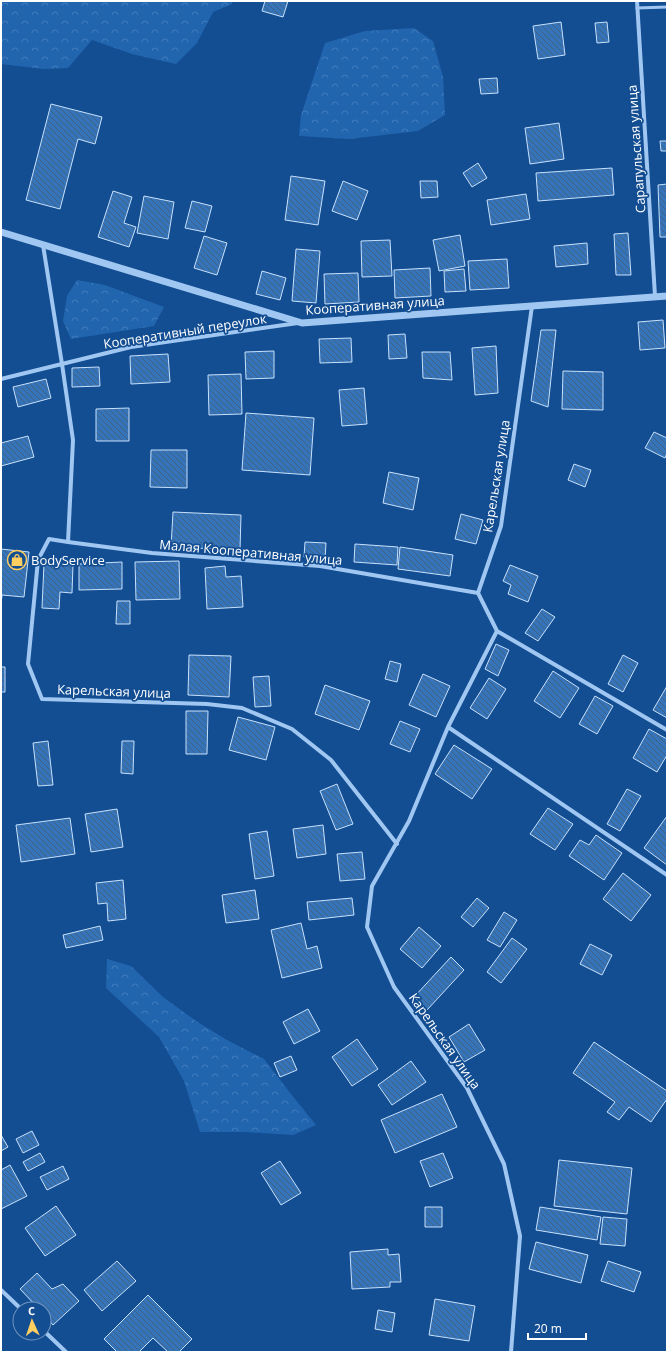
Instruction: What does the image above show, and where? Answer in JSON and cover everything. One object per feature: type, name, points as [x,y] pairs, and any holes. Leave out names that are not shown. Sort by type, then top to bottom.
[{"type":"street","name":"Сарапульская улица","points":[[637,1],[655,296]]},
{"type":"street","name":"Кооперативная улица","points":[[1,232],[302,323],[667,296]]},
{"type":"street","points":[[43,245],[62,364],[73,446],[68,542]]},
{"type":"street","name":"Карельская улица","points":[[478,593],[501,526],[532,306]]},
{"type":"street","name":"Кооперативный переулок","points":[[1,379],[130,347],[302,323]]},
{"type":"street","name":"Карельская улица","points":[[68,542],[49,539],[38,560],[28,664],[42,699],[207,704],[242,708],[292,729],[331,760],[397,844]]},
{"type":"street","name":"Малая Кооперативная улица","points":[[68,542],[152,553],[320,566],[478,593]]},
{"type":"street","points":[[478,593],[497,631],[667,730]]},
{"type":"street","name":"Карельская улица","points":[[497,631],[448,727],[409,821],[372,886],[367,927],[394,987],[467,1088],[504,1164],[520,1236],[511,1352]]},
{"type":"street","points":[[448,727],[667,876]]},
{"type":"street","points":[[1,1290],[12,1301]]},
{"type":"street","points":[[52,1339],[66,1352]]},
{"type":"lane","points":[[637,8],[667,7]]},
{"type":"green space","points":[[1,1],[232,1],[232,4],[213,12],[197,43],[176,64],[132,54],[92,40],[68,68],[44,69],[1,64]]},
{"type":"green space","points":[[414,28],[433,41],[443,77],[445,115],[418,131],[349,139],[299,136],[301,115],[325,43],[365,31]]},
{"type":"green space","points":[[77,280],[105,285],[164,307],[154,326],[71,339],[63,321],[67,296]]},
{"type":"green space","points":[[107,959],[131,966],[163,997],[196,1021],[227,1040],[264,1059],[316,1125],[293,1135],[245,1132],[200,1132],[184,1081],[159,1037],[106,988]]},
{"type":"building","points":[[265,1],[288,1],[283,17],[262,11]]},
{"type":"building","points":[[561,22],[565,55],[538,59],[533,26]]},
{"type":"building","points":[[607,22],[609,42],[597,43],[595,23]]},
{"type":"building","points":[[497,78],[498,93],[481,94],[479,79]]},
{"type":"building","points":[[51,104],[102,117],[95,144],[78,139],[60,209],[26,200]]},
{"type":"building","points":[[559,123],[564,159],[530,164],[525,128]]},
{"type":"building","points":[[660,141],[667,141],[667,151],[661,151]]},
{"type":"building","points":[[478,163],[487,178],[472,187],[463,173]]},
{"type":"building","points":[[612,168],[614,195],[538,201],[536,173]]},
{"type":"building","points":[[291,176],[325,181],[318,225],[285,220]]},
{"type":"building","points":[[343,181],[368,191],[357,220],[332,211]]},
{"type":"building","points":[[420,181],[437,181],[438,197],[421,198]]},
{"type":"building","points":[[667,184],[667,237],[660,237],[658,185]]},
{"type":"building","points":[[113,191],[132,197],[124,223],[136,227],[129,247],[98,237]]},
{"type":"building","points":[[526,194],[530,219],[491,225],[487,200]]},
{"type":"building","points":[[144,196],[174,202],[168,239],[137,233]]},
{"type":"building","points":[[192,201],[212,206],[205,232],[185,228]]},
{"type":"building","points":[[628,233],[631,275],[616,275],[614,234]]},
{"type":"building","points":[[460,235],[465,266],[439,271],[433,240]]},
{"type":"building","points":[[204,236],[227,243],[217,275],[194,268]]},
{"type":"building","points":[[390,240],[392,276],[362,277],[361,241]]},
{"type":"building","points":[[587,243],[588,264],[556,267],[554,246]]},
{"type":"building","points":[[296,249],[320,251],[316,303],[292,301]]},
{"type":"building","points":[[507,259],[509,288],[470,290],[468,261]]},
{"type":"building","points":[[430,268],[431,296],[395,298],[394,270]]},
{"type":"building","points":[[464,269],[466,291],[445,292],[444,271]]},
{"type":"building","points":[[262,271],[286,278],[280,300],[256,294]]},
{"type":"building","points":[[358,273],[359,302],[325,304],[324,274]]},
{"type":"building","points":[[663,320],[665,348],[640,350],[638,322]]},
{"type":"building","points":[[541,330],[556,330],[548,407],[531,401]]},
{"type":"building","points":[[405,334],[407,358],[389,359],[388,335]]},
{"type":"building","points":[[351,338],[352,362],[320,363],[319,339]]},
{"type":"building","points":[[496,346],[498,393],[475,395],[472,348]]},
{"type":"building","points":[[274,351],[274,378],[246,379],[245,352]]},
{"type":"building","points":[[422,352],[450,352],[452,380],[423,378]]},
{"type":"building","points":[[168,354],[170,382],[131,384],[130,356]]},
{"type":"building","points":[[99,367],[100,386],[72,387],[72,368]]},
{"type":"building","points":[[563,371],[603,372],[603,410],[562,409]]},
{"type":"building","points":[[241,374],[242,414],[209,415],[208,375]]},
{"type":"building","points":[[46,379],[51,398],[18,407],[13,387]]},
{"type":"building","points":[[364,388],[367,424],[342,426],[339,390]]},
{"type":"building","points":[[129,408],[129,441],[96,441],[96,409]]},
{"type":"building","points":[[246,413],[314,418],[310,475],[242,470]]},
{"type":"building","points":[[654,432],[667,438],[667,453],[665,458],[645,448]]},
{"type":"building","points":[[28,436],[34,457],[1,466],[1,443]]},
{"type":"building","points":[[151,450],[187,450],[187,488],[150,487]]},
{"type":"building","points":[[574,464],[591,470],[585,487],[568,480]]},
{"type":"building","points":[[389,472],[419,478],[413,510],[383,503]]},
{"type":"building","points":[[173,512],[241,515],[240,550],[171,547]]},
{"type":"building","points":[[461,514],[483,520],[476,544],[455,539]]},
{"type":"building","points":[[305,542],[326,543],[325,559],[304,557]]},
{"type":"building","points":[[355,544],[398,547],[397,565],[354,562]]},
{"type":"building","points":[[400,547],[453,555],[450,576],[398,569]]},
{"type":"building","points":[[1,549],[29,552],[24,597],[2,595],[1,605]]},
{"type":"building","points":[[179,561],[180,599],[136,600],[135,562]]},
{"type":"building","points":[[122,562],[122,589],[79,590],[79,564]]},
{"type":"building","points":[[44,564],[73,565],[72,593],[60,592],[59,609],[42,608]]},
{"type":"building","points":[[510,565],[538,576],[528,602],[508,594],[511,585],[503,581]]},
{"type":"building","points":[[225,566],[226,577],[241,576],[243,607],[207,609],[205,568]]},
{"type":"building","points":[[117,601],[130,601],[130,624],[116,624]]},
{"type":"building","points":[[542,609],[555,617],[538,641],[525,633]]},
{"type":"building","points":[[496,644],[509,650],[498,676],[485,669]]},
{"type":"building","points":[[189,655],[231,656],[229,697],[188,695]]},
{"type":"building","points":[[623,655],[638,663],[623,692],[608,684]]},
{"type":"building","points":[[390,661],[401,664],[397,682],[385,679]]},
{"type":"building","points":[[1,667],[5,667],[5,692],[1,692]]},
{"type":"building","points":[[553,671],[579,688],[560,718],[534,701]]},
{"type":"building","points":[[423,674],[450,686],[436,717],[409,705]]},
{"type":"building","points":[[269,676],[271,706],[255,707],[253,677]]},
{"type":"building","points":[[489,678],[506,689],[487,719],[470,708]]},
{"type":"building","points":[[325,685],[370,701],[359,730],[315,714]]},
{"type":"building","points":[[667,686],[667,718],[653,710]]},
{"type":"building","points":[[595,696],[613,706],[597,734],[579,724]]},
{"type":"building","points":[[186,711],[208,711],[207,754],[186,754]]},
{"type":"building","points":[[238,717],[275,727],[266,760],[229,750]]},
{"type":"building","points":[[400,721],[420,729],[410,752],[390,744]]},
{"type":"building","points":[[649,729],[667,739],[667,755],[657,772],[633,758]]},
{"type":"building","points":[[48,741],[53,785],[38,786],[33,743]]},
{"type":"building","points":[[122,741],[134,741],[133,774],[121,773]]},
{"type":"building","points":[[454,745],[492,769],[472,799],[435,774]]},
{"type":"building","points":[[337,784],[353,824],[336,830],[320,791]]},
{"type":"building","points":[[627,789],[641,796],[620,831],[607,824]]},
{"type":"building","points":[[548,808],[573,824],[555,850],[530,834]]},
{"type":"building","points":[[117,809],[123,847],[91,852],[85,814]]},
{"type":"building","points":[[667,816],[667,865],[644,848]]},
{"type":"building","points":[[70,818],[75,854],[21,862],[16,825]]},
{"type":"building","points":[[323,825],[326,854],[297,858],[293,829]]},
{"type":"building","points":[[267,831],[274,876],[255,879],[249,834]]},
{"type":"building","points":[[596,835],[622,853],[604,880],[569,856],[580,840],[589,845]]},
{"type":"building","points":[[362,852],[365,879],[340,881],[337,854]]},
{"type":"building","points":[[623,873],[651,895],[631,921],[603,899]]},
{"type":"building","points":[[123,880],[126,919],[108,921],[107,903],[98,904],[96,883]]},
{"type":"building","points":[[255,890],[259,919],[226,923],[222,895]]},
{"type":"building","points":[[352,898],[354,915],[309,920],[307,902]]},
{"type":"building","points":[[477,898],[489,908],[473,927],[461,917]]},
{"type":"building","points":[[504,912],[517,920],[500,947],[487,940]]},
{"type":"building","points":[[301,923],[307,949],[317,946],[322,968],[282,978],[271,930]]},
{"type":"building","points":[[100,926],[103,940],[66,948],[63,935]]},
{"type":"building","points":[[419,927],[441,946],[422,968],[400,949]]},
{"type":"building","points":[[512,938],[527,949],[501,983],[487,972]]},
{"type":"building","points":[[590,944],[612,955],[602,975],[580,964]]},
{"type":"building","points":[[451,957],[464,970],[427,1010],[414,997]]},
{"type":"building","points":[[308,1009],[320,1031],[294,1044],[283,1022]]},
{"type":"building","points":[[469,1024],[485,1050],[464,1062],[449,1037]]},
{"type":"building","points":[[357,1039],[378,1069],[352,1086],[332,1057]]},
{"type":"building","points":[[594,1042],[667,1091],[667,1099],[651,1122],[629,1107],[619,1120],[607,1112],[615,1102],[573,1073]]},
{"type":"building","points":[[291,1056],[297,1070],[280,1077],[274,1063]]},
{"type":"building","points":[[411,1061],[426,1082],[392,1105],[378,1085]]},
{"type":"building","points":[[442,1094],[457,1127],[395,1153],[381,1120]]},
{"type":"building","points":[[32,1131],[39,1145],[23,1153],[16,1139]]},
{"type":"building","points":[[1,1135],[8,1147],[1,1151]]},
{"type":"building","points":[[40,1153],[45,1162],[28,1171],[23,1162]]},
{"type":"building","points":[[443,1153],[453,1178],[430,1187],[420,1161]]},
{"type":"building","points":[[559,1160],[632,1168],[627,1214],[554,1206]]},
{"type":"building","points":[[280,1161],[301,1193],[281,1205],[261,1173]]},
{"type":"building","points":[[10,1165],[27,1196],[1,1209],[1,1170]]},
{"type":"building","points":[[63,1166],[69,1179],[47,1190],[40,1177]]},
{"type":"building","points":[[56,1206],[76,1235],[45,1256],[25,1228]]},
{"type":"building","points":[[425,1207],[442,1207],[442,1227],[425,1227]]},
{"type":"building","points":[[540,1207],[601,1217],[597,1240],[536,1230]]},
{"type":"building","points":[[603,1217],[627,1219],[625,1246],[600,1244]]},
{"type":"building","points":[[536,1242],[588,1255],[581,1283],[529,1269]]},
{"type":"building","points":[[388,1249],[388,1255],[399,1254],[401,1282],[390,1282],[390,1287],[352,1289],[350,1252]]},
{"type":"building","points":[[117,1261],[136,1281],[102,1311],[84,1290]]},
{"type":"building","points":[[608,1261],[641,1272],[634,1292],[601,1281]]},
{"type":"building","points":[[37,1273],[52,1289],[63,1284],[79,1301],[53,1325],[52,1301],[31,1301],[20,1289]]},
{"type":"building","points":[[148,1295],[192,1339],[179,1352],[168,1352],[153,1338],[139,1352],[117,1352],[104,1339]]},
{"type":"building","points":[[435,1299],[475,1306],[469,1341],[429,1335]]},
{"type":"building","points":[[378,1310],[395,1313],[392,1332],[375,1329]]},
{"type":"place","name":"BodyService","points":[[17,560]]}]
